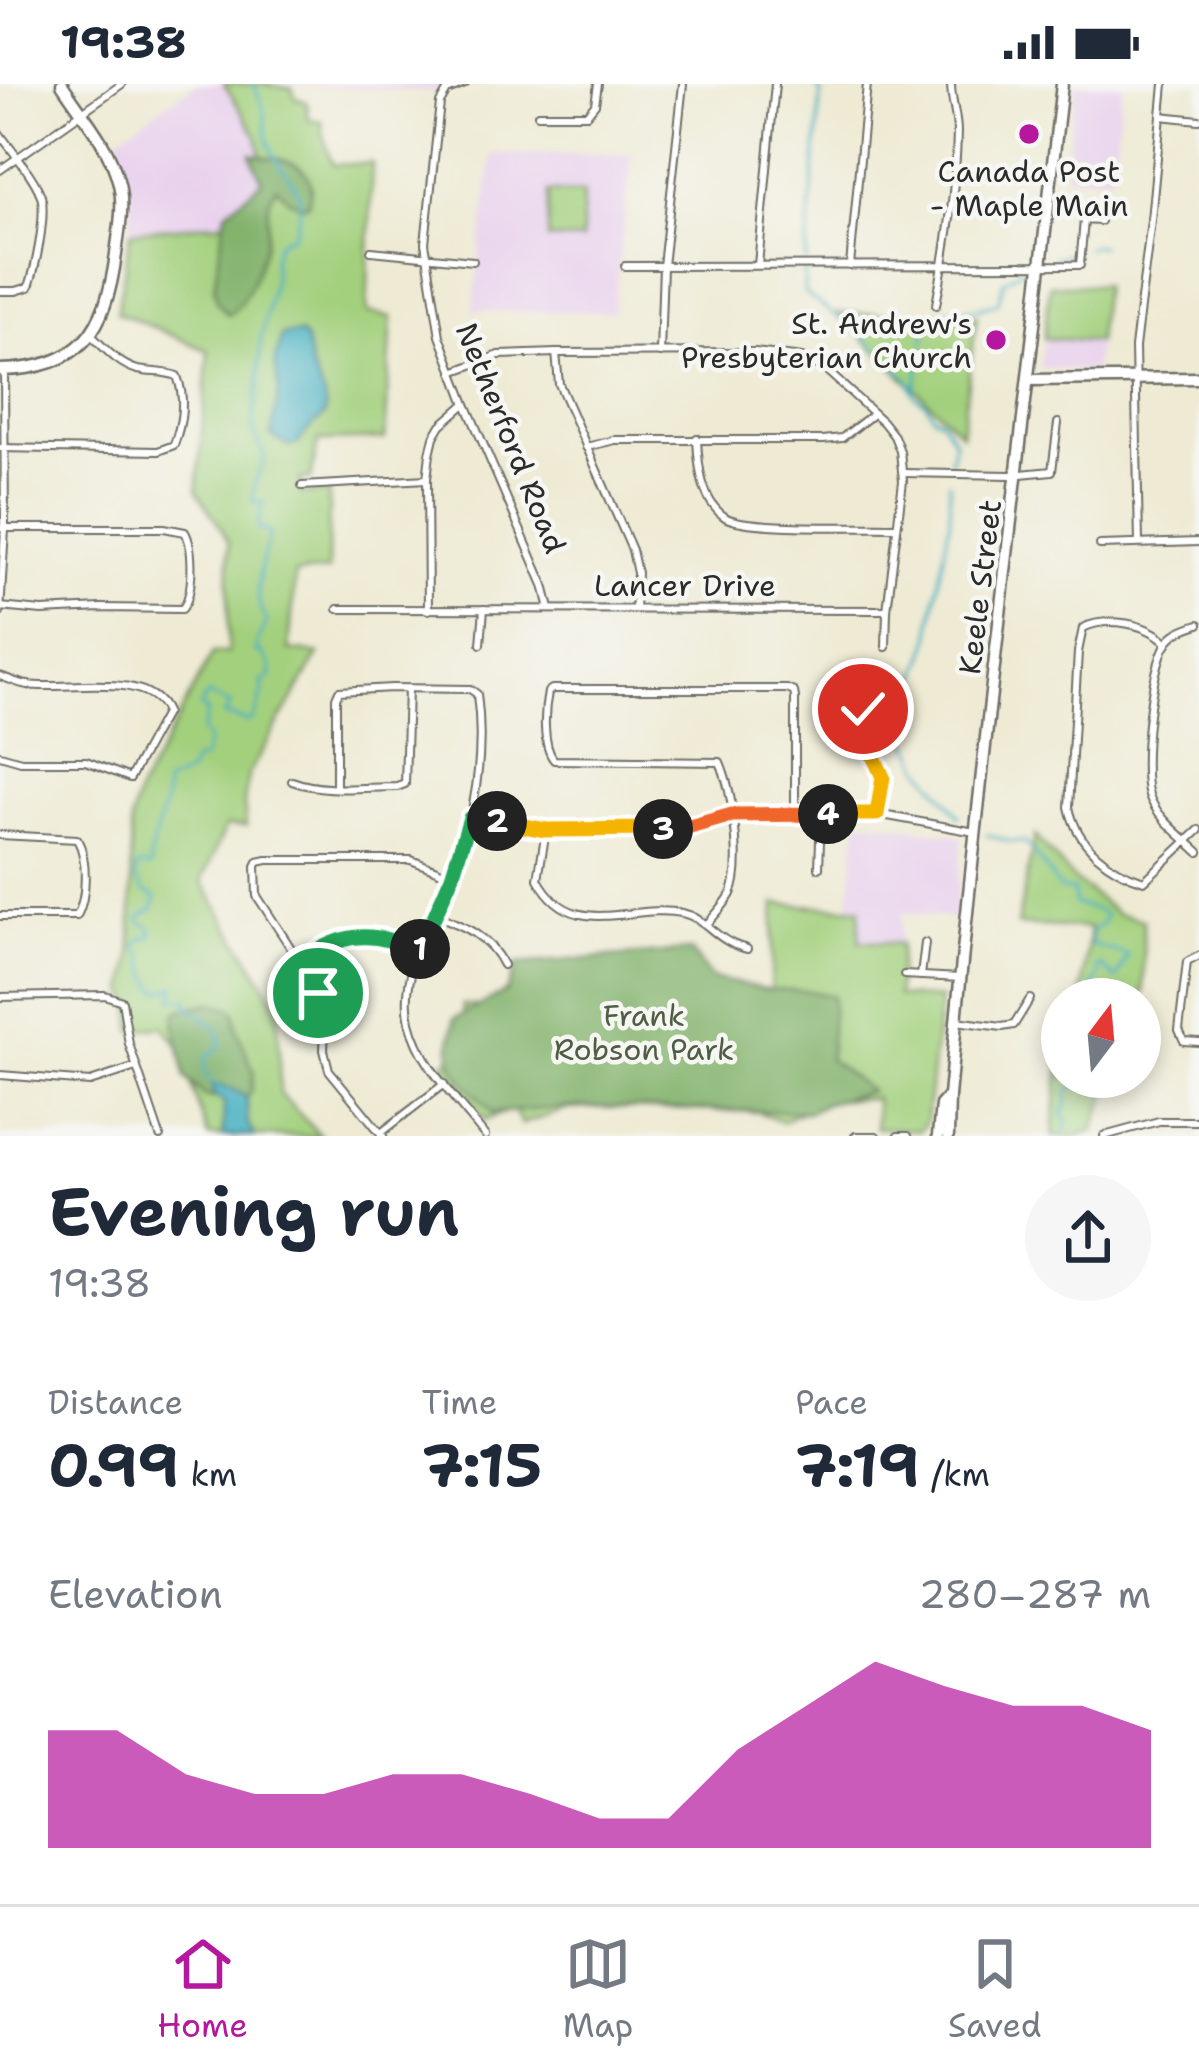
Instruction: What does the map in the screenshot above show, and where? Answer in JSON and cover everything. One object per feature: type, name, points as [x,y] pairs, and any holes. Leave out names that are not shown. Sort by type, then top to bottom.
[{"type":"main road","points":[[2,370],[56,362],[74,350],[103,314],[112,282],[121,194],[110,158],[62,84]]},
{"type":"main road","name":"Keele Street","points":[[948,1136],[975,832],[1062,84]]},
{"type":"main road","points":[[1028,380],[1199,378]]},
{"type":"main road","name":"Keele Street","points":[[938,1136],[941,1105],[949,1096]]},
{"type":"street","points":[[0,170],[122,84]]},
{"type":"street","name":"Netherford Road","points":[[466,84],[447,91],[440,103],[425,256],[440,335],[453,372],[536,564],[550,609]]},
{"type":"street","points":[[538,114],[587,114],[595,104],[598,84]]},
{"type":"street","points":[[660,353],[663,266],[683,84]]},
{"type":"street","points":[[758,265],[775,84]]},
{"type":"street","points":[[850,266],[867,84]]},
{"type":"street","points":[[936,305],[956,132],[951,84]]},
{"type":"street","points":[[1139,543],[1135,347],[1164,84]]},
{"type":"street","points":[[1161,116],[1199,120]]},
{"type":"street","points":[[0,134],[42,200],[28,287],[0,291]]},
{"type":"street","points":[[625,266],[1080,266],[1084,220],[1100,221]]},
{"type":"street","points":[[371,250],[473,261]]},
{"type":"street","points":[[3,448],[158,451],[174,445],[182,417],[178,376],[130,367],[90,334]]},
{"type":"street","points":[[453,372],[499,355],[556,353],[755,352],[802,358],[824,369],[874,413],[900,451],[903,473],[886,646]]},
{"type":"street","points":[[556,353],[559,384],[632,550],[637,573],[635,609]]},
{"type":"street","points":[[2,370],[0,609],[172,610],[182,609],[189,600],[190,541],[180,530],[2,528]]},
{"type":"street","points":[[428,610],[427,479],[434,437],[451,414],[466,404]]},
{"type":"street","points":[[586,447],[615,440],[842,438],[874,413]]},
{"type":"street","points":[[903,473],[1052,471],[1058,423]]},
{"type":"street","points":[[697,439],[706,490],[726,518],[765,525],[896,526]]},
{"type":"street","points":[[302,486],[427,479]]},
{"type":"street","points":[[1100,544],[1199,542]]},
{"type":"street","name":"Lancer Drive","points":[[338,609],[887,610]]},
{"type":"street","points":[[482,644],[484,609]]},
{"type":"street","points":[[1167,643],[1160,635],[1132,624],[1083,628],[1069,807],[1076,830],[1106,865],[1144,881],[1199,830]]},
{"type":"street","points":[[1199,624],[1181,630],[1167,643],[1158,664],[1146,782],[1159,812],[1199,852]]},
{"type":"street","points":[[0,676],[31,686],[130,687],[160,701],[166,712],[130,778],[86,761],[21,761],[0,755]]},
{"type":"street","points":[[869,681],[863,697],[863,725],[883,777],[877,814]]},
{"type":"street","points":[[707,924],[735,880],[736,837],[720,762],[554,760],[549,756],[548,692],[787,688],[795,697],[795,813]]},
{"type":"street","points":[[292,781],[336,787],[405,784],[408,689]]},
{"type":"street","points":[[336,787],[339,691],[470,689],[477,694],[478,759],[470,818],[408,985],[408,1012],[417,1042],[485,1136]]},
{"type":"street","points":[[819,868],[821,814]]},
{"type":"street","points":[[470,818],[546,830],[686,828],[732,815],[877,814],[975,832]]},
{"type":"street","points":[[546,830],[538,878],[570,911],[590,917],[678,912],[693,916],[747,950]]},
{"type":"street","points":[[0,835],[77,839],[82,847],[83,895],[77,916],[0,916]]},
{"type":"street","points":[[444,1084],[382,1135],[329,1070],[322,1002],[257,896],[256,873],[258,862],[411,860],[452,876]]},
{"type":"street","points":[[434,915],[481,936],[502,965]]},
{"type":"street","points":[[300,962],[343,938],[380,938],[419,951]]},
{"type":"street","points":[[921,976],[925,943]]},
{"type":"street","points":[[1199,956],[1187,962],[1179,1030],[1184,1041],[1199,1042]]},
{"type":"street","points":[[904,975],[960,978]]},
{"type":"street","points":[[0,997],[116,997],[124,1004],[125,1027],[160,1136]]},
{"type":"street","points":[[956,1022],[1002,1028],[1014,1025],[1030,999]]},
{"type":"street","points":[[0,1075],[90,1082],[136,1067]]},
{"type":"street","points":[[1104,1136],[1160,1121],[1199,1121]]},
{"type":"street","points":[[855,1136],[876,1136]]},
{"type":"street","points":[[898,1136],[908,1136]]},
{"type":"shaded area","points":[[196,84],[224,84],[257,136],[267,184],[224,222],[131,232],[131,196],[112,141]]},
{"type":"shaded area","points":[[271,84],[455,84],[442,92]]},
{"type":"shaded area","points":[[1076,84],[1123,84],[1112,176],[1065,176]]},
{"type":"shaded area","points":[[492,154],[632,154],[613,312],[473,311]]},
{"type":"shaded area","points":[[1044,338],[1097,342],[1094,371],[1040,368]]},
{"type":"shaded area","points":[[858,821],[962,839],[955,919],[902,913],[900,943],[860,940],[860,908],[849,906]]},
{"type":"green space","points":[[224,84],[292,88],[295,98],[307,102],[309,120],[322,121],[333,165],[372,163],[367,312],[392,317],[385,439],[318,441],[311,479],[300,480],[301,494],[329,492],[328,571],[295,574],[289,650],[319,654],[248,775],[246,826],[226,826],[202,881],[278,1006],[280,1094],[321,1136],[208,1136],[178,1044],[163,1026],[133,1031],[126,992],[132,958],[131,821],[138,793],[213,653],[228,653],[229,543],[197,491],[209,351],[117,312],[131,232],[224,222],[267,184],[257,136]]},
{"type":"green space","points":[[251,154],[296,164],[309,178],[311,189],[308,204],[302,206],[277,187],[273,193],[258,267],[242,301],[228,315],[217,302],[214,287],[226,212],[262,181]]},
{"type":"green space","points":[[549,192],[583,193],[582,240],[548,239]]},
{"type":"green space","points":[[1050,285],[1103,285],[1097,342],[1044,338]]},
{"type":"green space","points":[[838,313],[977,316],[961,433]]},
{"type":"green space","points":[[1035,836],[1074,880],[1116,913],[1143,920],[1144,978],[1084,978],[1090,928],[1017,925]]},
{"type":"green space","name":"Frank Robson Park","points":[[775,904],[860,908],[859,941],[900,944],[897,996],[940,999],[926,1122],[920,1130],[876,1128],[875,1098],[827,1102],[782,1122],[758,1112],[609,1107],[569,1109],[522,1124],[513,1109],[485,1120],[442,1064],[466,1050],[463,1005],[486,1007],[520,979],[671,952],[693,956],[715,986],[770,995]]},
{"type":"green space","name":"Frank Robson Park","points":[[691,951],[711,978],[833,996],[829,1059],[870,1091],[809,1112],[573,1107],[492,1113],[453,1065],[454,1019],[507,991],[517,964]]},
{"type":"green space","points":[[210,1003],[235,1012],[254,1072],[247,1098],[232,1089],[213,1095],[217,1098],[206,1097],[185,1077],[176,1014]]},
{"type":"green space","points":[[1057,1098],[1105,1098],[1094,1130],[1053,1136]]},
{"type":"water","points":[[300,334],[306,340],[326,409],[298,444],[289,446],[271,436],[279,391],[275,363],[282,335]]},
{"type":"water","points":[[212,1086],[247,1098],[248,1124],[255,1136],[223,1136],[224,1102],[213,1095]]},
{"type":"waterway","points":[[217,1085],[208,1080],[204,1068],[207,1055],[221,1044],[218,1029],[188,1008],[189,1000],[173,998],[176,986],[158,990],[137,949],[145,937],[153,936],[140,917],[153,909],[156,897],[144,891],[135,877],[138,866],[151,867],[165,784],[189,773],[194,761],[204,759],[208,738],[202,732],[207,712],[201,707],[204,699],[209,695],[231,705],[224,715],[249,722],[264,689],[261,683],[271,676],[262,653],[256,653],[267,621],[258,590],[270,534],[259,530],[263,502],[254,503],[254,485],[265,457],[252,428],[273,258],[277,244],[293,235],[300,204],[268,140],[254,84]]},
{"type":"waterway","points":[[806,261],[821,95],[817,84]]},
{"type":"waterway","points":[[1087,248],[1101,247]]},
{"type":"waterway","points":[[1054,258],[1077,252]]},
{"type":"waterway","points":[[924,342],[921,327],[932,315],[998,303],[1004,281],[1022,269]]},
{"type":"waterway","points":[[805,270],[804,293],[857,331],[909,380],[915,396],[941,419],[954,440],[950,461]]},
{"type":"waterway","points":[[915,389],[923,348]]},
{"type":"waterway","points":[[949,482],[950,521],[931,637],[897,727],[959,816]]},
{"type":"waterway","points":[[987,835],[1025,842],[1059,889],[1074,891],[1074,904],[1102,912],[1105,916],[1092,931],[1091,945],[1128,955],[1116,978]]},
{"type":"waterway","points":[[1098,978],[1101,966],[1115,978]]},
{"type":"waterway","points":[[1064,1135],[1068,1122],[1062,1114],[1068,1098]]},
{"type":"place","name":"Canada Post - Maple Main","points":[[1029,134]]},
{"type":"place","name":"St. Andrew's Presbyterian Church","points":[[996,340]]},
{"type":"route","points":[[318,993],[300,962],[333,941],[367,936],[419,951],[452,876],[470,818],[546,830],[668,829],[732,815],[877,814],[883,777],[864,736],[863,709]]}]
